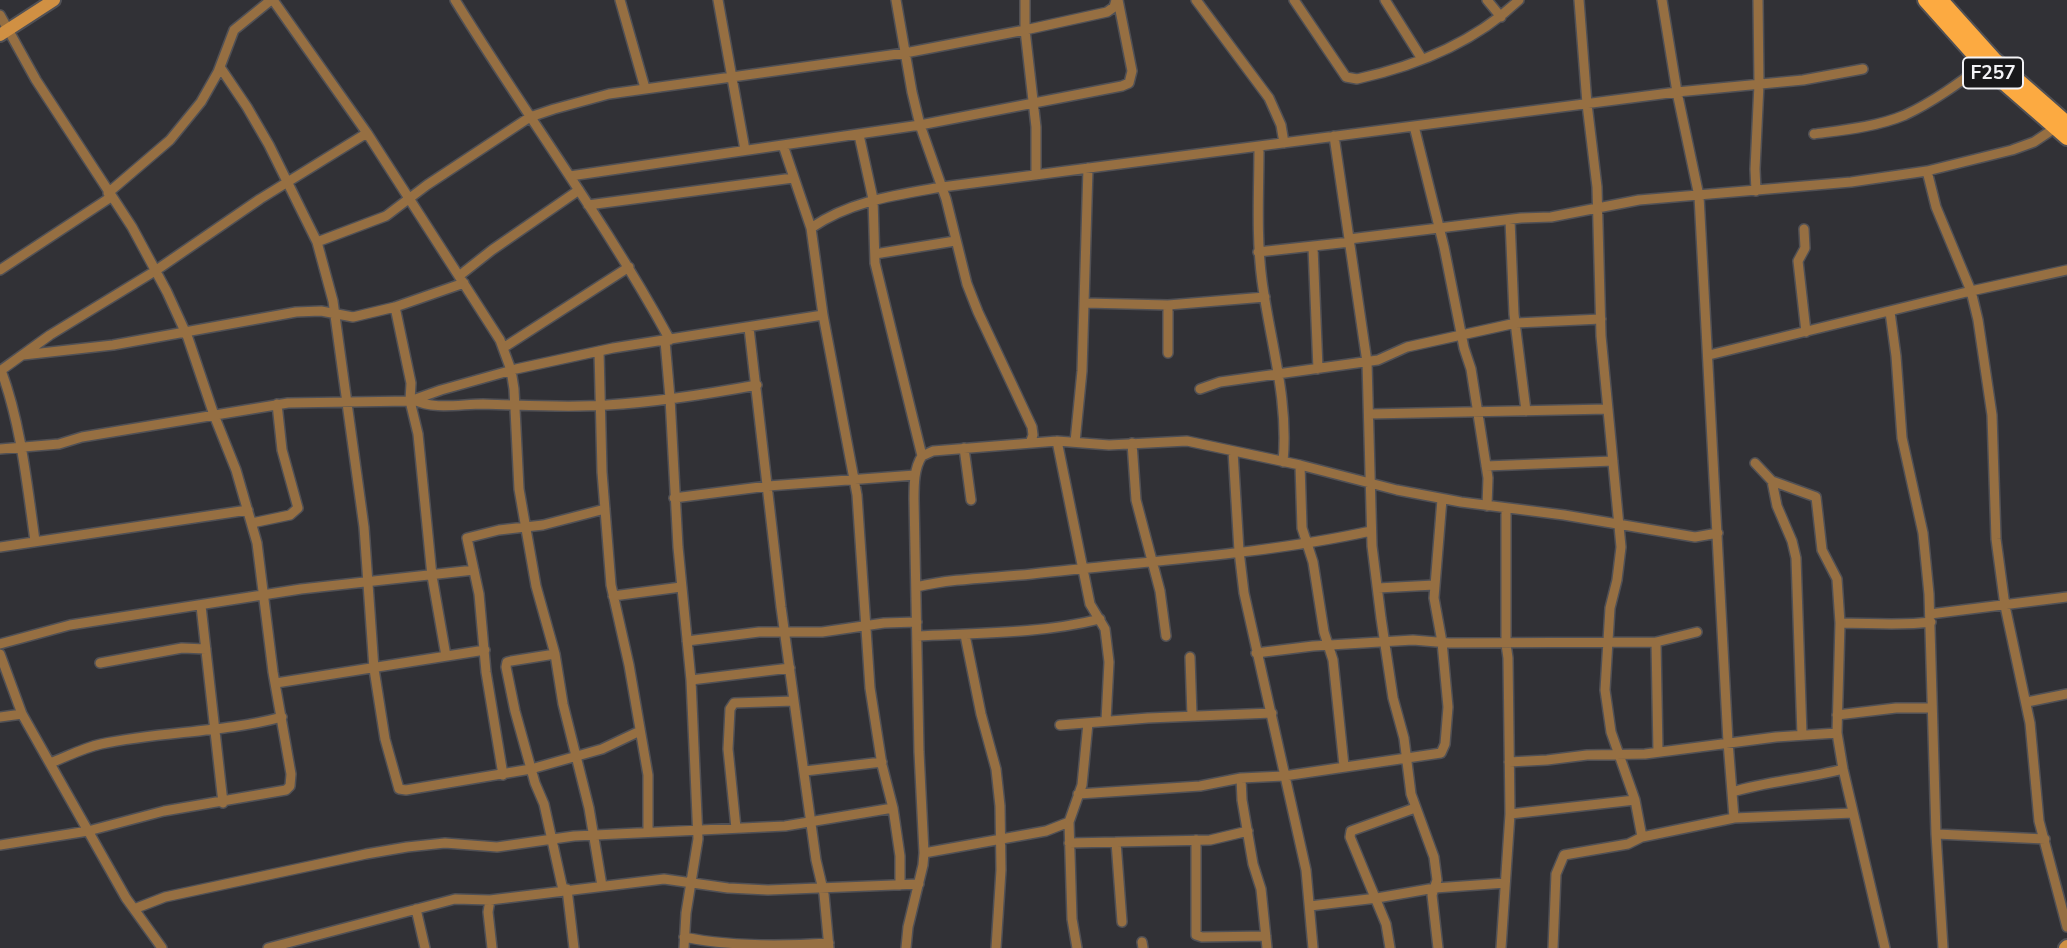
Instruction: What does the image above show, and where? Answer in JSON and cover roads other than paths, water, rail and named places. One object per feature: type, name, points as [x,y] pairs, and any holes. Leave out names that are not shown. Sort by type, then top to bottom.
[{"type":"main road","name":"F257","points":[[1925,0],[1983,65],[2061,126]]},
{"type":"main road","name":"F257","points":[[1941,0],[1994,59],[2061,126],[2067,138]]},
{"type":"street","points":[[3,33],[54,0]]},
{"type":"street","points":[[0,270],[109,195],[170,140],[201,102],[234,30],[272,0],[367,133],[503,348],[511,370],[516,407],[519,488],[536,586],[555,654],[562,704],[578,756],[595,835],[602,886]]},
{"type":"street","points":[[454,0],[629,267],[668,340],[674,498],[691,680],[698,839],[690,882],[684,948]]},
{"type":"street","points":[[621,0],[645,88]]},
{"type":"street","points":[[718,0],[746,150]]},
{"type":"street","points":[[896,0],[920,125],[942,187],[955,241],[978,312],[1032,427],[1030,443]]},
{"type":"street","points":[[1025,0],[1034,103],[1036,175]]},
{"type":"street","points":[[570,176],[920,125],[1129,83],[1132,71],[1117,0]]},
{"type":"street","points":[[317,242],[386,216],[530,117],[598,97],[645,88],[905,53],[1026,30],[1107,12],[1114,7],[1117,0]]},
{"type":"street","points":[[1196,0],[1269,98],[1281,125],[1284,143]]},
{"type":"street","points":[[1294,0],[1346,77],[1357,79],[1422,59],[1468,39],[1501,17],[1519,0]]},
{"type":"street","points":[[1385,0],[1422,59]]},
{"type":"street","points":[[1487,0],[1501,17]]},
{"type":"street","points":[[1579,0],[1598,209],[1601,319],[1621,547],[1610,608],[1605,690],[1611,732],[1635,800],[1642,837]]},
{"type":"street","points":[[1662,0],[1677,92],[1699,196],[1734,818]]},
{"type":"street","points":[[1756,191],[1758,0]]},
{"type":"street","points":[[0,15],[3,33],[132,228],[185,331],[236,470],[257,543],[290,774],[290,786],[286,790],[223,803],[164,811],[88,831],[0,845]]},
{"type":"street","points":[[1814,134],[1859,128],[1904,115],[1954,86],[1983,65]]},
{"type":"street","points":[[219,67],[247,107],[317,242],[334,314],[341,373],[348,403],[364,527],[374,669],[385,739],[399,789],[531,769],[602,749],[640,732]]},
{"type":"street","points":[[811,228],[828,216],[873,200],[942,187],[1677,92],[1803,80],[1863,69]]},
{"type":"street","points":[[1414,126],[1471,369],[1486,466],[1487,506]]},
{"type":"street","points":[[1258,252],[1552,217],[1639,200],[1851,182],[1927,171],[2012,150],[2034,142],[2061,126]]},
{"type":"street","points":[[35,541],[25,468],[8,389],[1,371],[50,335],[155,271],[260,199],[367,133]]},
{"type":"street","points":[[859,135],[873,200],[875,254],[922,456]]},
{"type":"street","points":[[1334,136],[1367,362],[1372,484],[1371,531],[1378,587],[1393,698],[1404,738],[1405,760],[1415,808],[1434,858],[1437,880],[1432,895],[1438,948]]},
{"type":"street","points":[[783,145],[811,228],[822,315],[855,481],[870,688],[882,762],[893,808],[900,856],[900,885]]},
{"type":"street","points":[[1259,146],[1258,252],[1286,425],[1283,462]]},
{"type":"street","points":[[1075,442],[1082,371],[1088,168]]},
{"type":"street","points":[[1927,171],[1936,207],[1971,291],[1988,379],[1992,415],[1996,539],[2005,606],[2027,702],[2039,821],[2067,927]]},
{"type":"street","points":[[588,205],[793,178]]},
{"type":"street","points":[[23,355],[113,345],[296,312],[352,317],[395,307],[462,280],[492,250],[579,190]]},
{"type":"street","points":[[1510,220],[1516,323],[1526,411]]},
{"type":"street","points":[[1804,229],[1805,248],[1798,261],[1806,332]]},
{"type":"street","points":[[875,254],[955,241]]},
{"type":"street","points":[[1312,247],[1318,369]]},
{"type":"street","points":[[503,348],[629,267]]},
{"type":"street","points":[[1709,355],[2067,270]]},
{"type":"street","points":[[1085,303],[1168,305],[1265,297]]},
{"type":"street","points":[[1168,305],[1168,353]]},
{"type":"street","points":[[395,307],[411,383],[432,576],[446,656]]},
{"type":"street","points":[[1889,312],[1896,356],[1902,438],[1923,533],[1931,618],[1931,708],[1943,948]]},
{"type":"street","points":[[0,449],[58,444],[82,437],[277,404],[412,401],[511,370],[599,351],[822,315]]},
{"type":"street","points":[[1200,389],[1220,382],[1367,362],[1391,355],[1407,346],[1516,323],[1601,319]]},
{"type":"street","points":[[684,937],[710,943],[749,946],[829,946],[794,701],[749,328]]},
{"type":"street","points":[[599,351],[605,509],[613,596],[629,665],[648,775],[648,832]]},
{"type":"street","points":[[412,401],[424,405],[484,404],[516,407],[601,405],[670,398],[757,384]]},
{"type":"street","points":[[252,523],[290,515],[298,508],[282,450],[277,404]]},
{"type":"street","points":[[1369,414],[1608,409]]},
{"type":"street","points":[[906,948],[924,853],[915,475],[922,456],[933,451],[1057,441],[1108,445],[1187,441],[1442,499],[1695,537],[1718,533]]},
{"type":"street","points":[[1057,441],[1090,604],[1105,629],[1109,662],[1106,722]]},
{"type":"street","points":[[1132,443],[1136,500],[1160,591],[1166,636]]},
{"type":"street","points":[[964,448],[971,500]]},
{"type":"street","points":[[1234,451],[1239,551],[1256,653],[1272,713],[1306,870],[1313,948]]},
{"type":"street","points":[[1486,466],[1613,461]]},
{"type":"street","points":[[1755,463],[1772,481],[1816,498],[1822,550],[1837,579],[1840,623],[1837,733],[1885,948]]},
{"type":"street","points":[[1300,465],[1302,528],[1309,544],[1324,632],[1330,645],[1344,766]]},
{"type":"street","points":[[674,498],[768,485],[915,475]]},
{"type":"street","points":[[1772,481],[1777,506],[1796,558],[1802,735]]},
{"type":"street","points":[[1078,794],[1200,786],[1241,778],[1284,776],[1441,753],[1445,744],[1448,706],[1434,584],[1442,499]]},
{"type":"street","points":[[1501,948],[1510,814],[1506,508]]},
{"type":"street","points":[[503,775],[486,672],[474,570],[467,541],[469,536],[527,527],[605,509]]},
{"type":"street","points":[[0,547],[248,510]]},
{"type":"street","points":[[916,587],[962,578],[1153,563],[1309,544],[1371,531]]},
{"type":"street","points":[[0,644],[70,625],[366,581],[474,570]]},
{"type":"street","points":[[1378,587],[1434,584]]},
{"type":"street","points":[[613,596],[681,587]]},
{"type":"street","points":[[1840,623],[1899,626],[1931,618],[2067,597]]},
{"type":"street","points":[[201,606],[223,803]]},
{"type":"street","points":[[917,636],[1024,633],[1100,619]]},
{"type":"street","points":[[687,641],[785,631],[822,632],[917,622]]},
{"type":"street","points":[[1256,653],[1385,641],[1506,644],[1656,642],[1697,632]]},
{"type":"street","points":[[965,635],[981,714],[996,769],[1000,806],[1001,870],[996,948]]},
{"type":"street","points":[[1656,642],[1658,752]]},
{"type":"street","points":[[100,663],[181,648],[206,649]]},
{"type":"street","points":[[275,683],[485,650]]},
{"type":"street","points":[[0,653],[22,714],[134,909],[162,948]]},
{"type":"street","points":[[555,654],[507,662],[514,711],[544,804],[565,890],[574,948]]},
{"type":"street","points":[[1190,657],[1192,716]]},
{"type":"street","points":[[691,680],[790,668]]},
{"type":"street","points":[[2027,702],[2067,694]]},
{"type":"street","points":[[736,828],[728,749],[730,709],[734,703],[794,701]]},
{"type":"street","points":[[1837,715],[1896,708],[1931,708]]},
{"type":"street","points":[[1060,725],[1272,713]]},
{"type":"street","points":[[2,715],[22,714]]},
{"type":"street","points":[[50,763],[98,744],[248,726],[282,717]]},
{"type":"street","points":[[1077,948],[1072,919],[1069,822],[1082,785],[1088,723]]},
{"type":"street","points":[[1509,762],[1658,752],[1728,742],[1837,733]]},
{"type":"street","points":[[804,771],[882,762]]},
{"type":"street","points":[[1732,792],[1761,783],[1822,775],[1843,769]]},
{"type":"street","points":[[1241,778],[1253,864],[1261,889],[1267,948]]},
{"type":"street","points":[[1510,814],[1635,800]]},
{"type":"street","points":[[134,909],[165,897],[366,854],[445,843],[508,846],[551,838],[811,822],[893,808]]},
{"type":"street","points":[[1390,948],[1386,924],[1357,856],[1350,837],[1351,831],[1415,808]]},
{"type":"street","points":[[1553,948],[1556,874],[1563,855],[1628,844],[1642,837],[1734,818],[1853,813]]},
{"type":"street","points":[[924,853],[1046,831],[1069,822]]},
{"type":"street","points":[[1069,843],[1196,840],[1248,831]]},
{"type":"street","points":[[1936,834],[2045,839]]},
{"type":"street","points":[[1196,840],[1196,935],[1266,936]]},
{"type":"street","points":[[1116,842],[1122,922]]},
{"type":"street","points":[[268,948],[455,899],[490,900],[664,879],[728,888],[919,884]]},
{"type":"street","points":[[1310,906],[1435,888],[1505,883]]},
{"type":"street","points":[[489,947],[490,900]]},
{"type":"street","points":[[416,909],[425,948]]}]
